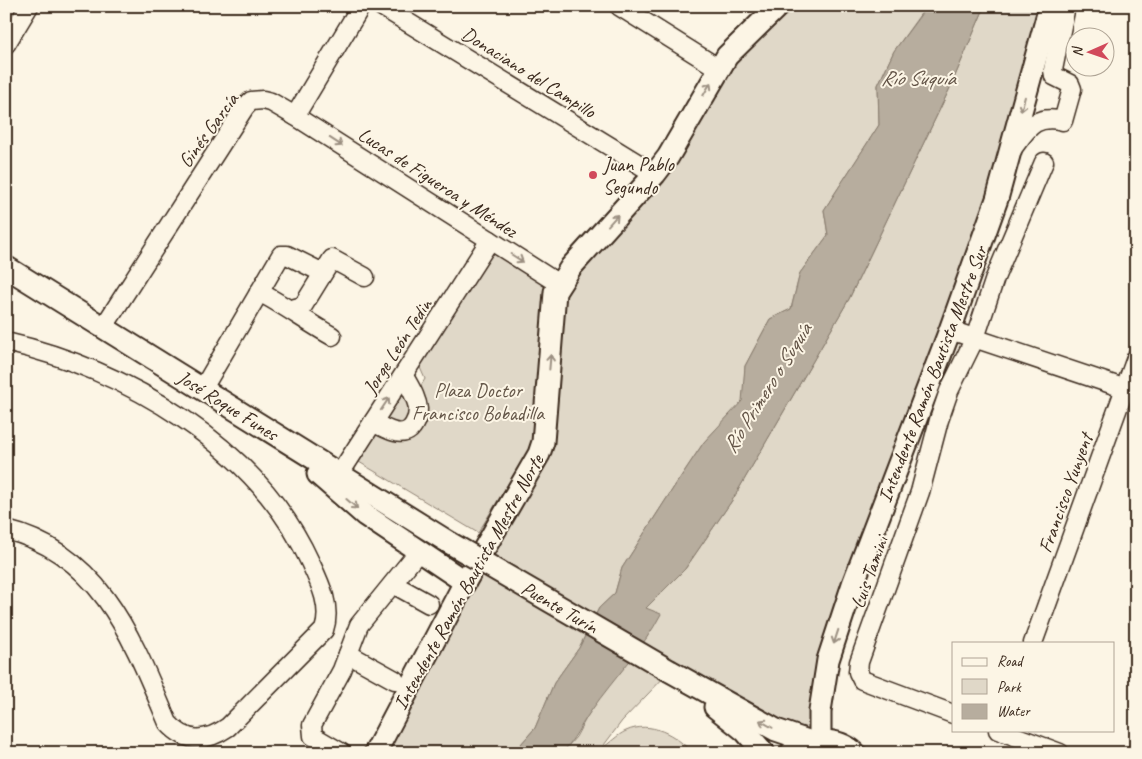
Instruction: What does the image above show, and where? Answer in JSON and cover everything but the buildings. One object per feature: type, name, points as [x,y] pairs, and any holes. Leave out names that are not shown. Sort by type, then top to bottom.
[{"type":"main road","name":"Intendente Ramón Bautista Mestre Norte","points":[[375,753],[465,582],[535,461],[543,442],[555,292],[559,284],[570,267],[655,174],[668,157],[718,68],[727,56],[778,6]]},
{"type":"main road","name":"Intendente Ramón Bautista Mestre Sur","points":[[816,741],[828,660],[853,584],[950,330],[997,199],[1050,6]]},
{"type":"main road","name":"José Roque Funes","points":[[6,267],[450,543]]},
{"type":"main road","points":[[262,426],[365,515],[465,582]]},
{"type":"main road","name":"Puente Turín","points":[[450,543],[670,671],[776,730],[816,741],[836,742],[855,753]]},
{"type":"main road","name":"Puente Turín","points":[[670,671],[745,731],[764,753]]},
{"type":"main road","points":[[791,753],[816,741]]},
{"type":"street","points":[[6,44],[29,6]]},
{"type":"street","points":[[295,116],[361,6]]},
{"type":"street","name":"Donaciano del Campillo","points":[[380,6],[655,174]]},
{"type":"street","points":[[619,6],[718,68]]},
{"type":"street","points":[[1010,152],[1029,128],[1040,119],[1050,118],[1063,121],[1071,96],[1070,84],[1060,81],[1054,76],[1052,70],[1066,6]]},
{"type":"street","points":[[1039,46],[1041,73],[1047,85],[1054,92],[1071,96]]},
{"type":"street","name":"Ginés García","points":[[103,328],[251,101],[263,100],[271,102],[295,116]]},
{"type":"street","name":"Lucas de Figueroa y Méndez","points":[[295,116],[559,284]]},
{"type":"street","name":"Luis Tamini","points":[[952,714],[862,680],[858,672],[859,662],[920,492],[939,420],[957,372],[975,338],[995,278],[1044,162]]},
{"type":"street","name":"Jorge León Tedin","points":[[339,475],[490,240]]},
{"type":"street","points":[[202,390],[281,256],[288,255],[323,272]]},
{"type":"street","points":[[292,309],[303,306],[332,259],[365,277]]},
{"type":"street","points":[[259,292],[292,309],[305,320],[332,336]]},
{"type":"street","points":[[950,330],[1131,390]]},
{"type":"street","points":[[6,342],[55,354],[127,385],[192,426],[234,460],[264,488],[304,548],[327,608],[327,621],[324,630],[228,727],[209,738],[186,736],[178,733],[168,723],[132,638],[102,594],[81,571],[58,554],[36,541],[6,530]]},
{"type":"street","name":"Francisco Yunyent","points":[[1033,642],[1131,390],[1136,358]]},
{"type":"street","points":[[373,422],[393,432],[407,431],[412,428],[418,416],[418,408],[404,376]]},
{"type":"street","points":[[342,753],[313,736],[311,732],[312,725],[342,670],[359,625],[419,551]]},
{"type":"street","points":[[393,584],[429,604]]},
{"type":"street","points":[[348,654],[395,680]]},
{"type":"street","points":[[1003,732],[1060,753]]},
{"type":"green space","points":[[778,6],[923,6],[922,12],[894,51],[878,85],[879,125],[824,210],[828,235],[800,273],[791,309],[770,319],[745,366],[743,401],[704,442],[674,487],[622,568],[615,593],[599,608],[579,648],[554,683],[535,728],[521,744],[517,753],[375,753],[531,469],[554,305],[655,174],[718,68]]},
{"type":"green space","points":[[985,6],[1050,6],[1032,73],[853,584],[820,740],[670,671],[622,721],[601,749],[626,731],[644,727],[653,728],[671,735],[692,753],[562,753],[576,737],[646,608],[685,569],[733,499],[849,299],[949,90]]},
{"type":"green space","name":"Plaza Doctor Francisco Bobadilla","points":[[492,250],[544,281],[546,294],[531,446],[478,533],[359,462],[377,430],[405,437],[417,392],[425,379],[418,363]]},
{"type":"green space","points":[[403,391],[407,397],[411,412],[402,427],[386,420]]},
{"type":"water","name":"Río Suquía","points":[[923,6],[985,6],[949,90],[849,299],[733,499],[685,569],[646,608],[661,614],[654,627],[591,711],[570,743],[562,753],[517,753],[521,744],[535,728],[554,683],[579,648],[599,608],[615,593],[622,568],[704,442],[742,401],[745,366],[770,319],[791,309],[800,273],[828,235],[824,210],[879,125],[878,85],[894,51],[922,13]]},
{"type":"place","name":"Juan Pablo Segundo","points":[[593,175]]},
{"type":"water label","name":"Río Primero o Suquía","points":[[767,388]]}]
